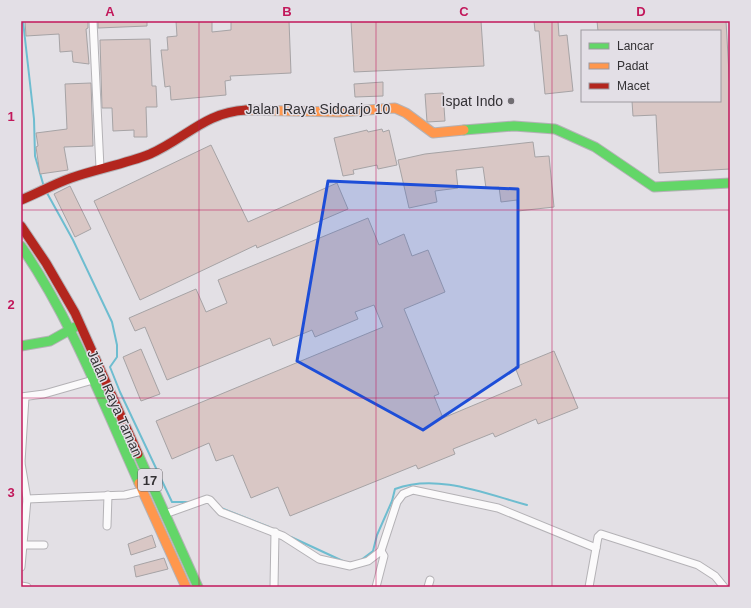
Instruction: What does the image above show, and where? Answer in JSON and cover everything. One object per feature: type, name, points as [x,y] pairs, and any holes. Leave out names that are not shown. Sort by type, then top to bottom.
[{"type":"main road","name":"Jalan Raya Sidoarjo 10","points":[[21,200],[100,168],[149,154],[166,146],[207,119],[239,110],[340,112],[395,108],[404,110],[412,115],[425,130],[433,133],[514,126],[554,129],[569,134],[595,147],[659,188],[730,184]]},
{"type":"main road","name":"Jalan Raya Taman","points":[[21,226],[46,263],[75,314],[198,587]]},
{"type":"main road","name":"Jalan Raya Taman","points":[[21,246],[38,271],[66,321],[186,587]]},
{"type":"main road","points":[[21,346],[50,341],[79,324]]},
{"type":"street","points":[[93,21],[100,168]]},
{"type":"street","points":[[21,567],[27,499],[21,463],[23,397],[51,392],[93,380]]},
{"type":"street","points":[[27,499],[125,495],[142,490]]},
{"type":"street","points":[[376,587],[384,556],[382,551],[398,502],[403,494],[413,490],[498,508],[596,547]]},
{"type":"street","points":[[107,526],[108,495]]},
{"type":"street","points":[[164,514],[207,499],[210,500],[221,512],[275,532],[319,559],[344,566],[356,566],[368,561],[382,551]]},
{"type":"street","points":[[274,587],[275,532]]},
{"type":"street","points":[[589,587],[598,537],[601,534],[698,565],[715,576],[724,587]]},
{"type":"street","points":[[22,549],[44,545]]},
{"type":"street","points":[[21,586],[27,587]]},
{"type":"highlighted area","points":[[328,181],[518,189],[518,367],[423,430],[297,361]]},
{"type":"building","points":[[25,21],[88,21],[88,28],[86,29],[89,64],[73,62],[72,51],[60,52],[59,34],[26,36]]},
{"type":"building","points":[[98,21],[147,21],[147,26],[98,28]]},
{"type":"building","points":[[176,21],[212,21],[212,32],[231,30],[231,21],[289,21],[291,73],[230,76],[231,80],[225,81],[226,95],[171,100],[170,86],[165,87],[161,50],[168,50],[167,37],[177,36]]},
{"type":"building","points":[[351,21],[481,21],[484,66],[354,72]]},
{"type":"building","points":[[534,21],[558,21],[559,36],[567,35],[573,91],[545,94],[539,31],[535,31]]},
{"type":"building","points":[[597,21],[726,21],[730,91],[730,169],[659,173],[656,115],[633,116],[632,102],[721,102],[721,30],[598,30]]},
{"type":"building","points":[[150,39],[152,86],[156,86],[157,107],[146,107],[147,137],[134,137],[134,130],[113,131],[112,108],[102,108],[100,40]]},
{"type":"building","points":[[383,82],[383,96],[355,97],[354,84]]},
{"type":"building","points":[[91,83],[93,146],[64,147],[68,170],[40,174],[36,147],[38,146],[36,133],[67,129],[65,84]]},
{"type":"building","points":[[443,93],[445,121],[427,122],[425,94]]},
{"type":"building","points":[[382,129],[383,132],[389,130],[397,165],[378,169],[377,165],[353,170],[354,174],[343,176],[334,138],[367,130],[368,132]]},
{"type":"building","points":[[533,142],[535,157],[549,156],[554,207],[518,211],[517,200],[501,202],[499,187],[486,188],[483,167],[456,170],[458,188],[435,191],[437,202],[409,208],[398,160],[425,154]]},
{"type":"building","points":[[211,145],[248,222],[337,183],[348,209],[257,248],[256,245],[140,300],[94,201]]},
{"type":"building","points":[[70,186],[91,229],[75,237],[54,194]]},
{"type":"building","points":[[368,218],[379,245],[404,234],[412,256],[428,250],[445,292],[404,309],[439,394],[434,396],[443,418],[522,385],[515,367],[554,351],[578,408],[538,424],[536,419],[495,437],[493,433],[453,449],[455,454],[418,469],[416,465],[290,516],[278,487],[251,498],[233,455],[216,461],[209,443],[172,459],[156,421],[383,327],[374,305],[355,312],[358,319],[315,337],[312,330],[273,346],[270,338],[167,380],[145,327],[135,331],[129,318],[196,289],[206,312],[227,303],[218,280]]},
{"type":"building","points":[[141,349],[160,394],[141,401],[123,357]]},
{"type":"building","points":[[152,535],[156,547],[131,555],[128,544]]},
{"type":"building","points":[[164,558],[168,569],[136,577],[134,566]]},
{"type":"waterway","points":[[23,21],[34,119],[35,156],[44,187]]},
{"type":"waterway","points":[[47,193],[73,240],[112,322],[117,345],[117,357],[110,367],[120,392],[172,502],[190,502]]},
{"type":"waterway","points":[[361,560],[373,551],[377,535],[392,501],[395,489],[428,483],[444,484],[478,491],[527,505]]},
{"type":"waterway","points":[[221,508],[269,527]]},
{"type":"waterway","points":[[291,537],[345,562]]},
{"type":"traffic: fast","points":[[464,130],[514,126],[555,129],[595,147],[654,187],[730,183]]},
{"type":"traffic: fast","points":[[21,246],[39,274],[71,332],[139,483]]},
{"type":"traffic: fast","points":[[21,346],[50,341],[75,327]]},
{"type":"traffic: fast","points":[[138,454],[198,587]]},
{"type":"traffic: slow","points":[[246,110],[340,112],[395,108],[406,113],[433,133],[464,130]]},
{"type":"traffic: slow","points":[[139,483],[186,587]]},
{"type":"traffic: jam","points":[[21,200],[71,178],[150,154],[207,121],[232,112],[246,110]]},
{"type":"traffic: jam","points":[[21,226],[46,263],[75,313],[138,454]]},
{"type":"place","name":"Ispat Indo","points":[[511,101]]}]
